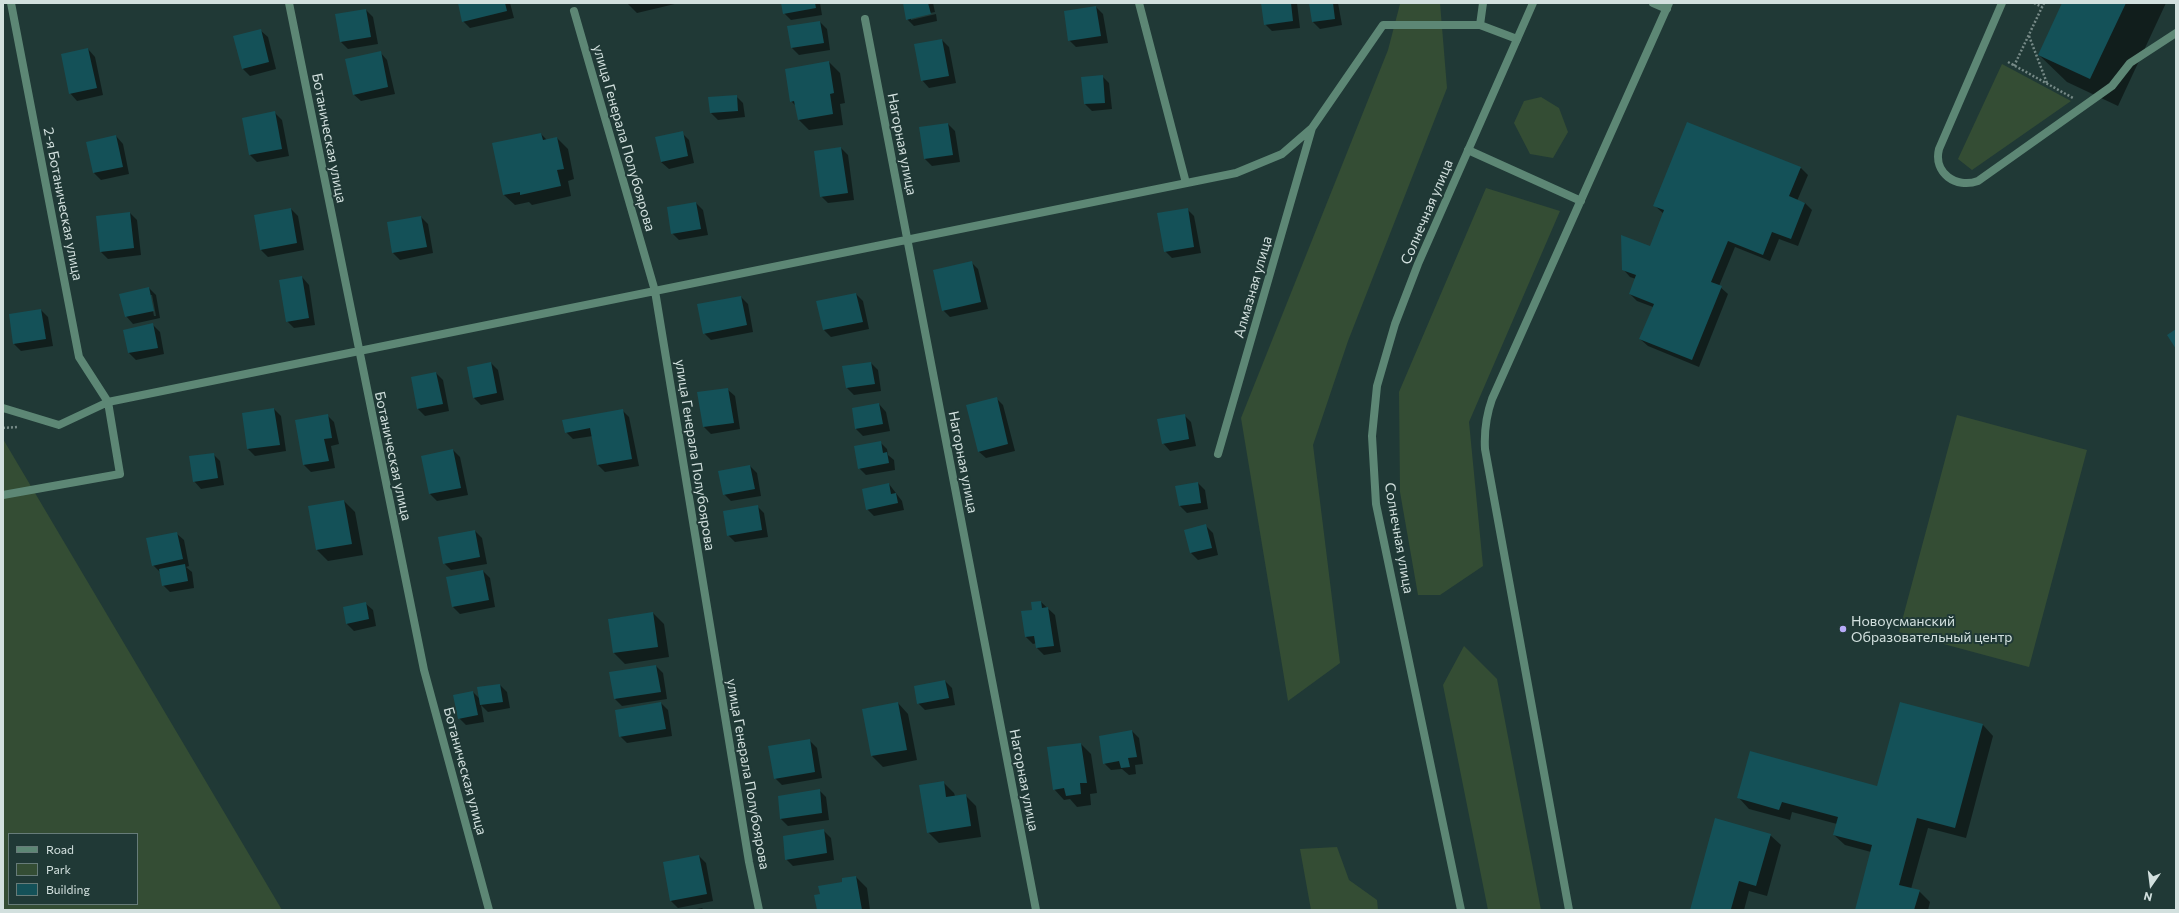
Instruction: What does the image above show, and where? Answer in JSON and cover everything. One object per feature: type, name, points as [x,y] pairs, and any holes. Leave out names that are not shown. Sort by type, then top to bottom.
[{"type":"street","name":"2-я Ботаническая улица","points":[[10,3],[79,357],[108,402]]},
{"type":"street","name":"Ботаническая улица","points":[[289,3],[424,670],[489,910]]},
{"type":"street","points":[[1139,3],[1186,183]]},
{"type":"street","points":[[1480,24],[1483,3]]},
{"type":"street","name":"Солнечная улица","points":[[1461,910],[1376,504],[1372,436],[1377,386],[1395,324],[1418,264],[1533,3]]},
{"type":"street","points":[[1569,910],[1485,449],[1484,430],[1486,415],[1492,399],[1668,6],[1654,3]]},
{"type":"street","points":[[2002,3],[1939,149],[1938,166],[1954,180],[1962,183],[1970,184],[1978,180],[2112,86],[2130,63],[2176,33]]},
{"type":"street","name":"улица Генерала Полубоярова","points":[[574,11],[655,291],[749,862],[759,910]]},
{"type":"street","name":"Нагорная улица","points":[[865,19],[1036,910]]},
{"type":"street","points":[[3,408],[59,425],[108,402],[1236,173],[1282,154],[1312,128],[1383,25],[1480,24],[1516,39]]},
{"type":"street","name":"Алмазная улица","points":[[1218,454],[1312,128]]},
{"type":"street","points":[[1468,150],[1581,200]]},
{"type":"street","points":[[3,495],[120,474],[108,402]]},
{"type":"path","points":[[2034,3],[2042,7]]},
{"type":"path","points":[[2014,66],[2044,3]]},
{"type":"path","points":[[2029,36],[2047,83]]},
{"type":"path","points":[[2008,62],[2085,105]]},
{"type":"green space","points":[[1440,3],[1447,88],[1348,341],[1313,445],[1340,663],[1288,701],[1241,418],[1388,50],[1400,4]]},
{"type":"green space","points":[[2002,64],[2071,101],[1972,170],[1958,159]]},
{"type":"green space","points":[[1541,97],[1559,108],[1568,132],[1553,158],[1530,154],[1514,123],[1524,101]]},
{"type":"green space","points":[[1486,188],[1560,211],[1469,422],[1483,566],[1440,595],[1418,595],[1400,492],[1399,392]]},
{"type":"green space","points":[[1957,415],[2087,450],[2029,667],[1899,632]]},
{"type":"green space","points":[[3,439],[282,910],[3,910]]},
{"type":"green space","points":[[1464,646],[1497,679],[1541,910],[1488,910],[1443,685]]},
{"type":"green space","points":[[1337,847],[1349,880],[1377,900],[1378,910],[1311,910],[1300,849]]},
{"type":"building","points":[[458,3],[505,3],[507,11],[462,22]]},
{"type":"building","points":[[781,3],[815,3],[816,8],[783,14]]},
{"type":"building","points":[[903,3],[928,3],[931,14],[906,20]]},
{"type":"building","points":[[1261,3],[1291,3],[1293,21],[1264,25]]},
{"type":"building","points":[[1309,3],[1333,3],[1335,19],[1312,22]]},
{"type":"building","points":[[2062,3],[2126,3],[2090,79],[2038,55]]},
{"type":"building","points":[[1096,6],[1101,36],[1068,41],[1064,11]]},
{"type":"building","points":[[366,9],[371,37],[340,42],[335,14]]},
{"type":"building","points":[[820,21],[824,43],[791,48],[787,26]]},
{"type":"building","points":[[261,29],[269,62],[242,69],[233,36]]},
{"type":"building","points":[[942,39],[949,76],[921,81],[914,44]]},
{"type":"building","points":[[88,48],[97,88],[69,94],[61,54]]},
{"type":"building","points":[[381,51],[388,87],[353,95],[345,59]]},
{"type":"building","points":[[829,61],[834,93],[830,94],[833,114],[798,120],[794,101],[790,102],[785,69]]},
{"type":"building","points":[[1103,75],[1105,103],[1084,104],[1081,77]]},
{"type":"building","points":[[737,95],[738,111],[710,113],[708,97]]},
{"type":"building","points":[[275,111],[282,149],[249,155],[242,118]]},
{"type":"building","points":[[1687,122],[1801,167],[1789,196],[1805,203],[1791,239],[1772,232],[1763,255],[1728,241],[1711,282],[1722,286],[1692,360],[1639,339],[1654,304],[1629,294],[1636,275],[1622,270],[1621,235],[1650,246],[1664,210],[1653,206]]},
{"type":"building","points":[[948,123],[953,155],[924,159],[919,127]]},
{"type":"building","points":[[683,131],[688,156],[661,162],[655,137]]},
{"type":"building","points":[[541,133],[543,140],[557,137],[564,169],[557,170],[561,186],[520,195],[520,192],[503,195],[492,143]]},
{"type":"building","points":[[116,135],[123,167],[93,173],[86,142]]},
{"type":"building","points":[[841,147],[848,193],[820,197],[814,151]]},
{"type":"building","points":[[696,202],[701,229],[671,234],[667,207]]},
{"type":"building","points":[[291,208],[297,243],[260,250],[254,215]]},
{"type":"building","points":[[1188,208],[1194,247],[1164,252],[1157,213]]},
{"type":"building","points":[[130,212],[134,248],[100,252],[96,216]]},
{"type":"building","points":[[421,216],[427,247],[392,253],[387,222]]},
{"type":"building","points":[[972,261],[981,302],[942,311],[933,270]]},
{"type":"building","points":[[302,276],[309,318],[286,322],[279,280]]},
{"type":"building","points":[[149,287],[154,311],[125,317],[119,294]]},
{"type":"building","points":[[856,293],[863,322],[823,330],[816,301]]},
{"type":"building","points":[[741,296],[747,325],[703,334],[697,304]]},
{"type":"building","points":[[41,309],[46,339],[13,344],[9,314]]},
{"type":"building","points":[[153,323],[158,348],[128,353],[123,330]]},
{"type":"building","points":[[2176,329],[2176,349],[2167,335]]},
{"type":"building","points":[[491,362],[497,393],[473,398],[467,367]]},
{"type":"building","points":[[871,362],[875,384],[846,388],[842,366]]},
{"type":"building","points":[[436,372],[443,404],[417,409],[411,377]]},
{"type":"building","points":[[728,388],[734,423],[703,427],[697,392]]},
{"type":"building","points":[[997,397],[1008,444],[978,452],[966,405]]},
{"type":"building","points":[[879,403],[883,424],[855,429],[852,408]]},
{"type":"building","points":[[274,408],[280,445],[247,449],[242,413]]},
{"type":"building","points":[[623,409],[632,459],[597,465],[590,428],[565,433],[562,420]]},
{"type":"building","points":[[328,414],[332,438],[324,439],[329,461],[303,465],[295,420]]},
{"type":"building","points":[[1185,414],[1189,439],[1162,444],[1157,419]]},
{"type":"building","points":[[881,441],[883,453],[887,452],[889,463],[858,469],[854,446]]},
{"type":"building","points":[[453,449],[461,488],[429,494],[421,456]]},
{"type":"building","points":[[214,453],[218,478],[193,482],[189,456]]},
{"type":"building","points":[[750,465],[755,489],[723,495],[718,471]]},
{"type":"building","points":[[1198,482],[1201,503],[1179,506],[1175,486]]},
{"type":"building","points":[[889,483],[891,494],[896,493],[898,503],[866,510],[862,489]]},
{"type":"building","points":[[344,500],[352,544],[316,550],[308,506]]},
{"type":"building","points":[[758,505],[762,530],[727,536],[723,511]]},
{"type":"building","points":[[1206,524],[1212,548],[1190,553],[1184,530]]},
{"type":"building","points":[[475,530],[480,557],[443,564],[438,537]]},
{"type":"building","points":[[177,532],[183,559],[152,566],[146,538]]},
{"type":"building","points":[[185,564],[188,581],[162,586],[159,569]]},
{"type":"building","points":[[483,570],[489,600],[452,607],[446,577]]},
{"type":"building","points":[[1041,601],[1042,608],[1048,607],[1054,646],[1036,648],[1034,636],[1025,637],[1021,611],[1032,610],[1031,602]]},
{"type":"building","points":[[366,602],[369,619],[346,624],[343,607]]},
{"type":"building","points":[[653,612],[658,647],[613,653],[608,619]]},
{"type":"building","points":[[656,665],[661,692],[614,699],[609,672]]},
{"type":"building","points":[[945,680],[949,698],[917,704],[914,686]]},
{"type":"building","points":[[500,684],[503,702],[480,705],[477,687]]},
{"type":"building","points":[[473,691],[478,715],[458,719],[453,695]]},
{"type":"building","points":[[661,702],[666,729],[619,737],[615,710]]},
{"type":"building","points":[[898,702],[907,750],[871,756],[862,709]]},
{"type":"building","points":[[1900,702],[1983,724],[1955,828],[1917,818],[1899,885],[1920,890],[1914,910],[1855,910],[1872,845],[1833,835],[1838,817],[1782,802],[1779,810],[1737,798],[1750,751],[1877,786]]},
{"type":"building","points":[[1132,730],[1137,757],[1128,758],[1130,767],[1121,768],[1119,761],[1103,764],[1099,736]]},
{"type":"building","points":[[810,739],[815,772],[774,779],[768,746]]},
{"type":"building","points":[[1081,743],[1087,783],[1080,783],[1081,794],[1066,796],[1064,788],[1053,790],[1047,747]]},
{"type":"building","points":[[944,781],[946,797],[966,794],[971,826],[927,833],[919,785]]},
{"type":"building","points":[[820,789],[822,813],[780,819],[778,796]]},
{"type":"building","points":[[1715,818],[1771,834],[1756,886],[1739,881],[1731,909],[1735,910],[1690,910]]},
{"type":"building","points":[[824,829],[827,853],[785,860],[783,836]]},
{"type":"building","points":[[699,855],[707,894],[670,901],[663,862]]},
{"type":"building","points":[[856,876],[862,910],[817,910],[814,895],[820,894],[818,886],[842,882],[842,878]]},
{"type":"place","name":"Новоусманский Образовательный центр","points":[[1843,629]]}]
